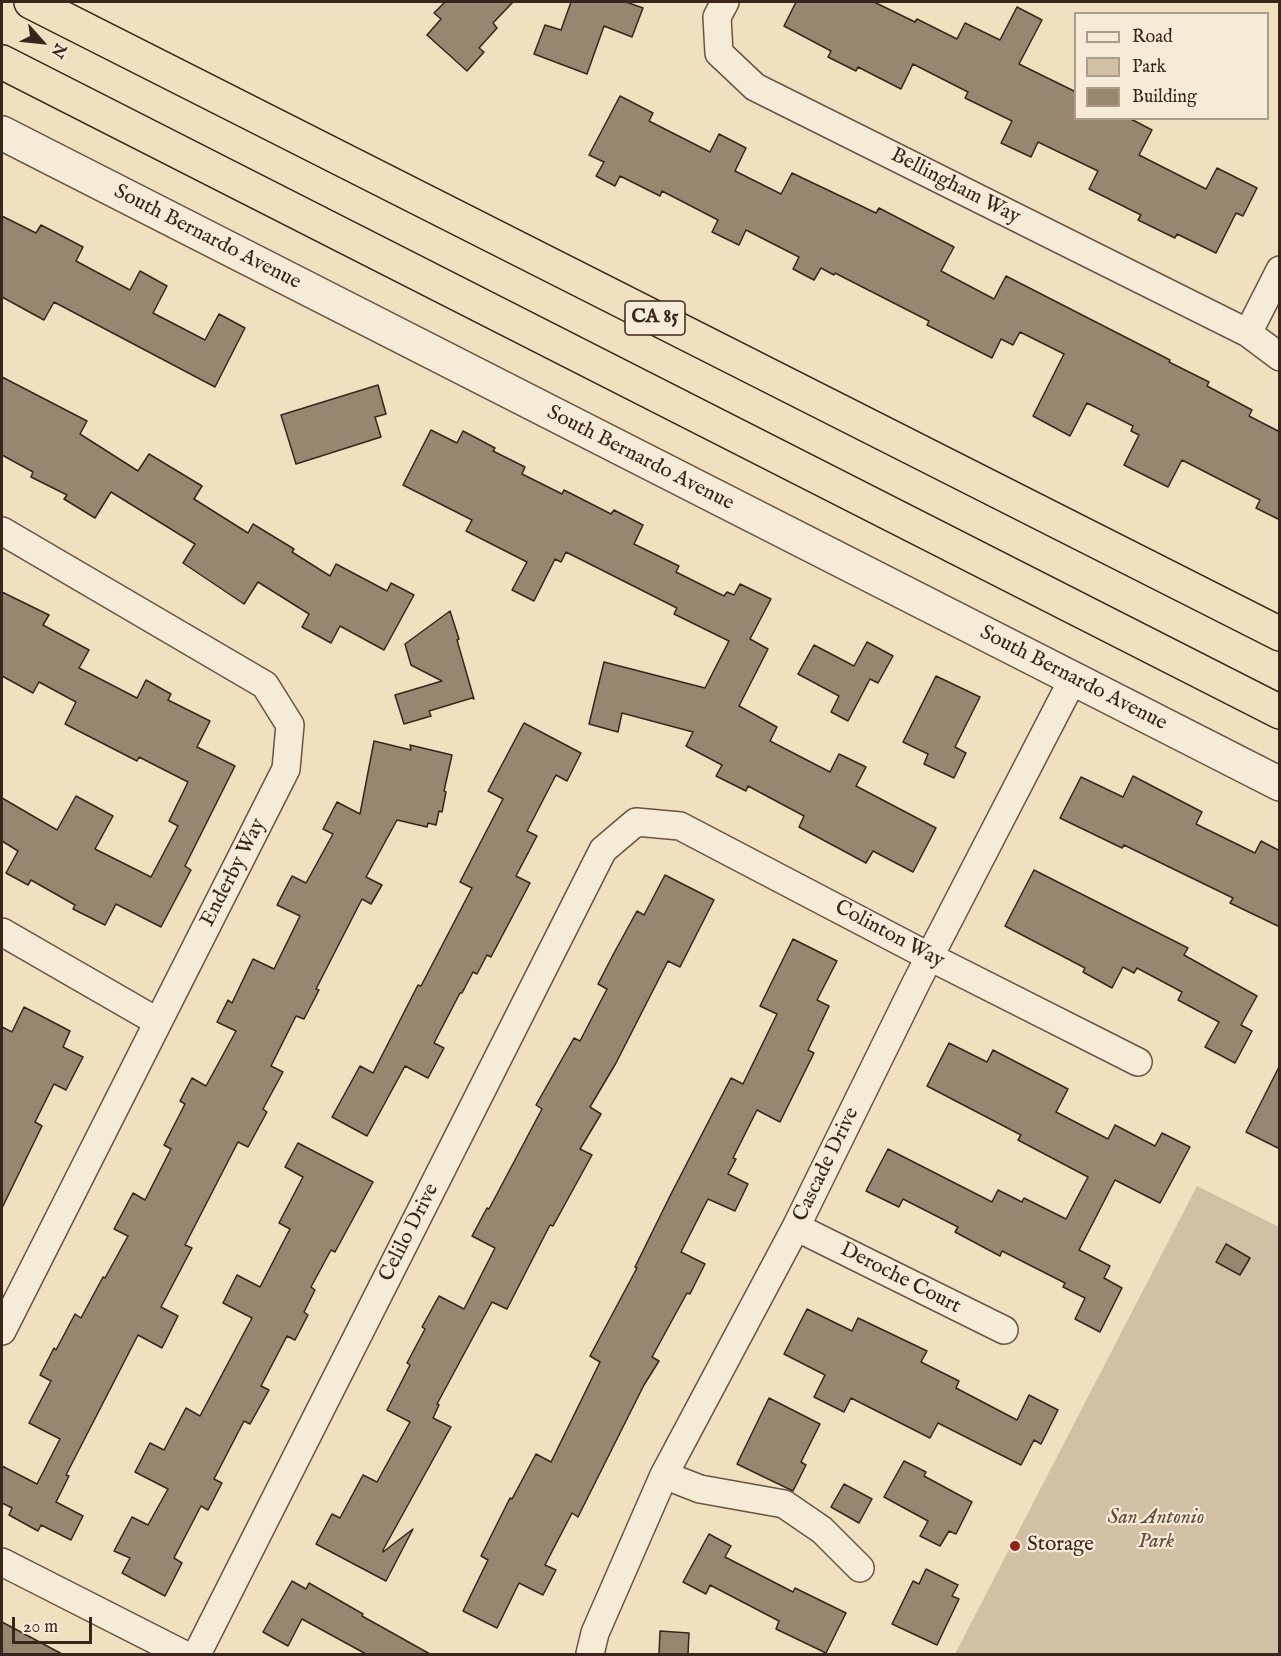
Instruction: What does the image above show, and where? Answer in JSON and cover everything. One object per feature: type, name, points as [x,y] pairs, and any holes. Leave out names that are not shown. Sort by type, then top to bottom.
[{"type":"highway","name":"CA 85","points":[[31,2],[1280,634]]},
{"type":"highway","points":[[2,62],[1280,712]]},
{"type":"street","name":"Bellingham Way","points":[[725,2],[717,17],[718,53],[755,87],[1248,333],[1280,357]]},
{"type":"street","name":"South Bernardo Avenue","points":[[2,133],[1280,784]]},
{"type":"street","points":[[1248,333],[1280,270]]},
{"type":"street","name":"Enderby Way","points":[[2,531],[264,685],[290,725],[286,769],[2,1331]]},
{"type":"street","name":"Cascade Drive","points":[[590,1654],[595,1633],[664,1475],[796,1227],[930,957],[1073,679]]},
{"type":"street","name":"Colinton Way","points":[[636,822],[680,826],[930,957],[1138,1062]]},
{"type":"street","name":"Celilo Drive","points":[[198,1654],[603,850],[636,822]]},
{"type":"street","points":[[2,932],[158,1022]]},
{"type":"street","name":"Deroche Court","points":[[796,1227],[1004,1330]]},
{"type":"street","points":[[664,1475],[700,1489],[784,1504],[822,1530],[860,1568]]},
{"type":"street","points":[[2,1562],[183,1654]]},
{"type":"green space","name":"San Antonio Park","points":[[1197,1186],[1279,1227],[1279,1654],[955,1654]]},
{"type":"building","points":[[445,2],[513,2],[493,23],[497,28],[479,48],[484,52],[467,71],[427,35],[441,19],[434,13]]},
{"type":"building","points":[[571,2],[626,2],[643,8],[632,37],[604,26],[587,74],[534,54],[545,25],[561,30]]},
{"type":"building","points":[[796,2],[874,2],[915,22],[917,19],[957,39],[965,23],[1000,40],[1017,7],[1042,20],[1019,64],[1074,91],[1074,120],[1133,120],[1152,130],[1139,155],[1206,189],[1217,168],[1257,188],[1243,216],[1236,213],[1216,253],[1177,234],[1175,238],[1138,220],[1141,215],[1089,189],[1098,171],[1038,142],[1031,157],[1001,143],[1012,121],[965,98],[968,92],[913,64],[901,89],[858,67],[856,71],[828,57],[831,51],[784,26]]},
{"type":"building","points":[[620,96],[653,113],[649,121],[710,152],[719,134],[746,148],[735,171],[781,194],[792,173],[876,213],[879,208],[954,247],[941,271],[994,299],[1006,276],[1209,382],[1207,386],[1252,410],[1249,416],[1280,432],[1280,520],[1256,508],[1260,500],[1182,460],[1168,487],[1124,465],[1139,435],[1131,431],[1133,426],[1087,403],[1070,436],[1033,416],[1064,354],[1020,332],[1013,345],[1001,339],[992,358],[927,325],[929,321],[835,273],[834,275],[821,268],[814,280],[793,269],[799,257],[746,230],[739,245],[712,232],[718,220],[662,191],[660,196],[620,176],[615,186],[596,176],[604,162],[589,155]]},
{"type":"building","points":[[2,216],[36,233],[41,225],[83,247],[76,261],[130,290],[140,271],[167,286],[153,313],[205,340],[219,314],[245,328],[215,387],[54,302],[44,320],[2,297]]},
{"type":"building","points":[[2,377],[87,421],[80,434],[138,471],[149,454],[202,486],[194,499],[248,533],[253,524],[294,549],[292,552],[330,576],[336,564],[387,591],[391,583],[414,595],[384,650],[340,626],[331,643],[302,627],[309,614],[258,582],[244,604],[183,563],[195,544],[111,492],[95,518],[64,499],[67,495],[31,477],[33,472],[2,455]]},
{"type":"building","points":[[378,385],[386,414],[375,417],[381,437],[296,464],[281,415]]},
{"type":"building","points":[[431,430],[457,443],[463,431],[495,448],[493,451],[525,467],[522,474],[562,494],[564,490],[611,514],[614,510],[643,525],[634,544],[679,566],[676,572],[724,596],[727,592],[734,595],[740,584],[771,599],[750,639],[768,649],[739,706],[777,727],[770,741],[830,772],[839,754],[866,767],[856,786],[936,828],[913,872],[873,851],[866,863],[799,827],[804,816],[748,786],[746,791],[716,776],[722,765],[686,746],[693,732],[622,713],[618,732],[589,724],[604,662],[705,688],[729,641],[674,614],[677,608],[566,552],[561,562],[555,559],[534,601],[512,590],[527,562],[466,531],[472,520],[403,485]]},
{"type":"building","points":[[2,592],[49,615],[43,625],[89,650],[79,668],[137,698],[146,680],[171,694],[168,700],[210,721],[197,747],[235,766],[185,866],[191,870],[161,927],[116,904],[105,925],[73,909],[75,905],[31,880],[28,885],[6,873],[18,851],[2,841],[2,798],[57,830],[76,796],[113,816],[95,849],[151,877],[178,826],[169,821],[188,782],[139,757],[137,761],[65,724],[76,702],[39,682],[33,693],[2,676]]},
{"type":"building","points":[[450,611],[474,699],[429,711],[431,716],[404,724],[395,695],[442,681],[411,665],[405,644]]},
{"type":"building","points":[[867,642],[893,656],[878,683],[870,679],[848,721],[831,712],[839,696],[798,674],[814,645],[854,666]]},
{"type":"building","points":[[936,676],[980,697],[955,747],[966,753],[954,778],[924,764],[928,754],[903,742]]},
{"type":"building","points":[[524,723],[581,753],[567,781],[556,775],[527,831],[537,836],[516,876],[530,883],[491,957],[487,955],[477,974],[473,972],[460,993],[434,1043],[444,1048],[428,1078],[405,1066],[367,1136],[332,1117],[360,1066],[373,1073],[418,985],[421,986],[472,888],[460,882],[503,799],[488,791]]},
{"type":"building","points":[[374,741],[411,750],[410,745],[452,755],[442,812],[439,811],[436,825],[428,823],[427,827],[397,820],[366,877],[382,885],[371,904],[362,899],[316,989],[319,990],[304,1019],[296,1016],[271,1066],[283,1072],[263,1109],[267,1112],[248,1147],[238,1142],[185,1245],[192,1248],[161,1307],[178,1316],[162,1348],[138,1335],[66,1475],[69,1476],[56,1502],[83,1516],[71,1540],[41,1525],[38,1531],[9,1515],[12,1508],[2,1503],[2,1466],[37,1484],[60,1439],[29,1423],[51,1381],[40,1375],[75,1314],[81,1318],[128,1236],[114,1229],[133,1193],[145,1200],[171,1149],[164,1145],[185,1104],[180,1101],[192,1078],[206,1086],[236,1031],[217,1022],[228,1000],[232,1003],[253,959],[274,969],[300,916],[277,905],[292,876],[306,883],[333,834],[323,829],[337,802],[360,814]]},
{"type":"building","points":[[1133,776],[1202,812],[1196,824],[1255,853],[1261,841],[1280,851],[1280,927],[1230,903],[1233,898],[1124,845],[1122,848],[1060,818],[1081,777],[1123,797]]},
{"type":"building","points":[[1034,870],[1188,948],[1184,955],[1257,996],[1241,1025],[1252,1031],[1235,1063],[1205,1047],[1219,1022],[1178,1000],[1182,992],[1137,968],[1134,973],[1123,967],[1112,988],[1083,972],[1085,968],[1005,926]]},
{"type":"building","points":[[665,875],[714,900],[680,967],[668,961],[616,1063],[590,1107],[601,1114],[580,1149],[592,1155],[553,1226],[550,1225],[507,1309],[492,1302],[437,1404],[439,1405],[433,1418],[451,1427],[383,1550],[383,1552],[413,1529],[386,1581],[316,1544],[332,1514],[340,1518],[363,1475],[377,1482],[410,1422],[387,1410],[410,1365],[407,1363],[425,1329],[422,1327],[439,1296],[464,1309],[495,1248],[472,1236],[487,1208],[489,1209],[542,1109],[536,1105],[574,1038],[580,1041],[607,989],[598,984],[614,953],[637,911],[644,915]]},
{"type":"building","points":[[793,939],[837,961],[817,1000],[829,1006],[808,1050],[814,1053],[780,1122],[757,1110],[733,1158],[736,1159],[728,1174],[748,1184],[735,1211],[708,1199],[681,1252],[705,1264],[690,1294],[687,1293],[652,1357],[659,1361],[644,1385],[578,1517],[572,1513],[545,1565],[556,1570],[543,1595],[519,1583],[497,1628],[463,1611],[488,1560],[481,1556],[510,1498],[512,1499],[536,1454],[551,1462],[600,1362],[590,1356],[637,1268],[635,1267],[670,1196],[731,1078],[743,1084],[777,1014],[760,1006]]},
{"type":"building","points":[[24,1007],[70,1031],[63,1047],[83,1057],[66,1090],[54,1084],[35,1122],[42,1126],[2,1208],[2,1027],[12,1032]]},
{"type":"building","points":[[949,1043],[987,1062],[993,1050],[1068,1089],[1056,1112],[1108,1139],[1115,1125],[1155,1146],[1162,1133],[1190,1147],[1160,1203],[1115,1180],[1079,1250],[1110,1266],[1104,1278],[1122,1288],[1100,1332],[1075,1319],[1085,1298],[1063,1287],[1065,1283],[1002,1251],[1000,1256],[955,1232],[958,1227],[903,1199],[899,1207],[866,1191],[888,1149],[992,1202],[998,1190],[1022,1202],[1024,1198],[1066,1219],[1088,1177],[1018,1140],[1021,1135],[927,1086]]},
{"type":"building","points":[[1280,1065],[1280,1149],[1246,1132]]},
{"type":"building","points":[[298,1143],[373,1182],[335,1252],[331,1250],[311,1287],[315,1290],[304,1312],[308,1315],[295,1340],[287,1336],[261,1386],[269,1390],[250,1424],[244,1421],[214,1479],[222,1483],[208,1510],[201,1506],[174,1558],[182,1563],[165,1596],[122,1573],[130,1558],[114,1551],[132,1517],[148,1525],[168,1489],[135,1472],[150,1443],[164,1450],[186,1408],[200,1416],[252,1318],[223,1303],[237,1275],[260,1287],[290,1229],[279,1223],[303,1177],[285,1167]]},
{"type":"building","points":[[1226,1244],[1250,1258],[1240,1275],[1216,1262]]},
{"type":"building","points":[[807,1309],[852,1331],[858,1318],[927,1351],[921,1362],[959,1381],[956,1388],[1017,1420],[1029,1395],[1058,1410],[1041,1444],[1034,1440],[1021,1465],[938,1423],[930,1438],[851,1398],[844,1412],[814,1397],[825,1375],[784,1354]]},
{"type":"building","points":[[769,1398],[820,1424],[801,1462],[806,1465],[793,1491],[737,1464]]},
{"type":"building","points":[[904,1461],[926,1472],[924,1476],[972,1502],[956,1534],[949,1531],[940,1546],[920,1536],[928,1521],[884,1497]]},
{"type":"building","points":[[844,1484],[872,1499],[859,1523],[831,1507]]},
{"type":"building","points":[[709,1534],[731,1546],[725,1557],[793,1592],[795,1588],[846,1613],[826,1653],[776,1629],[779,1621],[710,1585],[706,1594],[683,1582]]},
{"type":"building","points":[[926,1569],[958,1585],[952,1596],[959,1599],[937,1645],[892,1624],[913,1581],[919,1584]]},
{"type":"building","points":[[292,1581],[306,1589],[309,1583],[430,1654],[366,1654],[302,1619],[288,1646],[263,1632]]},
{"type":"building","points":[[2,1622],[62,1654],[2,1654]]},
{"type":"building","points":[[660,1631],[689,1633],[688,1654],[659,1654]]},
{"type":"place","name":"Storage","points":[[1015,1546]]}]
